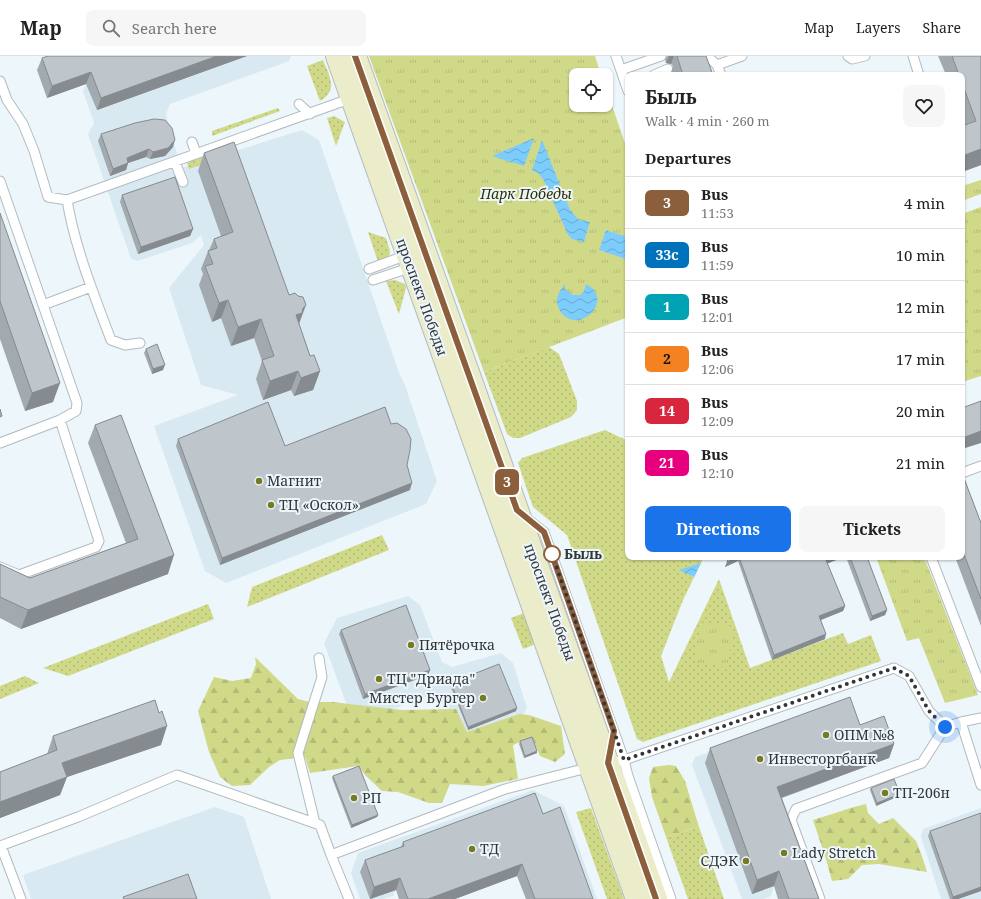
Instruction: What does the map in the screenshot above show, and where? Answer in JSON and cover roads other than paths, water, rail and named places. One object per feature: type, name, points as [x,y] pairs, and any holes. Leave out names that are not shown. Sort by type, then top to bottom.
[{"type":"main road","name":"проспект Победы","points":[[336,56],[410,261],[607,763],[637,899]]},
{"type":"main road","name":"проспект Победы","points":[[355,56],[656,899]]},
{"type":"lane","points":[[616,56],[625,81]]},
{"type":"lane","points":[[621,70],[661,56]]},
{"type":"lane","points":[[717,64],[742,56]]},
{"type":"lane","points":[[848,56],[852,59],[865,56]]},
{"type":"lane","points":[[913,56],[918,72]]},
{"type":"lane","points":[[704,57],[717,64],[720,72]]},
{"type":"lane","points":[[661,72],[668,69]]},
{"type":"lane","points":[[0,81],[7,100],[23,124],[34,152],[48,197],[67,200],[196,153],[261,132],[352,98]]},
{"type":"lane","points":[[0,107],[7,100]]},
{"type":"lane","points":[[299,104],[310,114]]},
{"type":"lane","points":[[192,142],[196,153]]},
{"type":"lane","points":[[174,162],[184,182]]},
{"type":"lane","points":[[0,181],[77,403],[76,412],[60,420],[0,443]]},
{"type":"lane","points":[[67,200],[91,287],[111,340],[125,345],[140,343]]},
{"type":"lane","points":[[369,269],[410,261]]},
{"type":"lane","points":[[373,280],[410,261]]},
{"type":"lane","points":[[44,305],[91,287]]},
{"type":"lane","points":[[0,567],[19,575],[96,547],[99,541],[60,420]]},
{"type":"lane","points":[[965,472],[981,466]]},
{"type":"lane","points":[[517,510],[544,532],[614,731],[607,763]]},
{"type":"lane","points":[[933,560],[981,687]]},
{"type":"lane","points":[[315,823],[298,753],[322,677],[319,658]]},
{"type":"lane","points":[[331,855],[505,790],[607,763],[894,668],[909,676],[929,711],[945,727]]},
{"type":"lane","points":[[820,899],[791,820],[796,809],[922,763],[945,727],[981,718]]},
{"type":"lane","points":[[961,722],[981,785]]},
{"type":"lane","points":[[607,763],[614,731]]},
{"type":"lane","points":[[607,763],[628,776],[671,899]]},
{"type":"lane","points":[[20,899],[0,846],[78,817],[177,775],[320,825],[349,899]]},
{"type":"water","points":[[534,138],[524,166],[492,156]]},
{"type":"water","points":[[542,140],[570,210],[578,219],[590,222],[584,242],[572,239],[568,235],[543,179],[538,173],[532,170]]},
{"type":"water","points":[[606,230],[625,237],[625,260],[599,250]]},
{"type":"water","points":[[565,284],[565,289],[573,295],[580,295],[584,291],[586,284],[593,289],[597,296],[597,304],[588,316],[580,320],[573,320],[565,317],[559,309],[557,299]]},
{"type":"water","points":[[701,563],[694,577],[679,570]]},
{"type":"place","name":"Магнит","points":[[259,481]]},
{"type":"place","name":"ТЦ «Оскол»","points":[[271,505]]},
{"type":"place","name":"Быль","points":[[552,554]]},
{"type":"place","name":"Пятёрочка","points":[[411,645]]},
{"type":"place","name":"ТЦ \"Дриада\"","points":[[379,679]]},
{"type":"place","name":"Мистер Бургер","points":[[483,698]]},
{"type":"place","name":"ОПМ №8","points":[[826,735]]},
{"type":"place","name":"Инвесторгбанк","points":[[760,759]]},
{"type":"place","name":"ТП-206н","points":[[885,793]]},
{"type":"place","name":"РП","points":[[354,798]]},
{"type":"place","name":"ТД","points":[[472,849]]},
{"type":"place","name":"Lady Stretch","points":[[784,853]]},
{"type":"place","name":"СДЭК","points":[[746,861]]},
{"type":"park label","name":"Парк Победы","points":[[526,194]]}]
